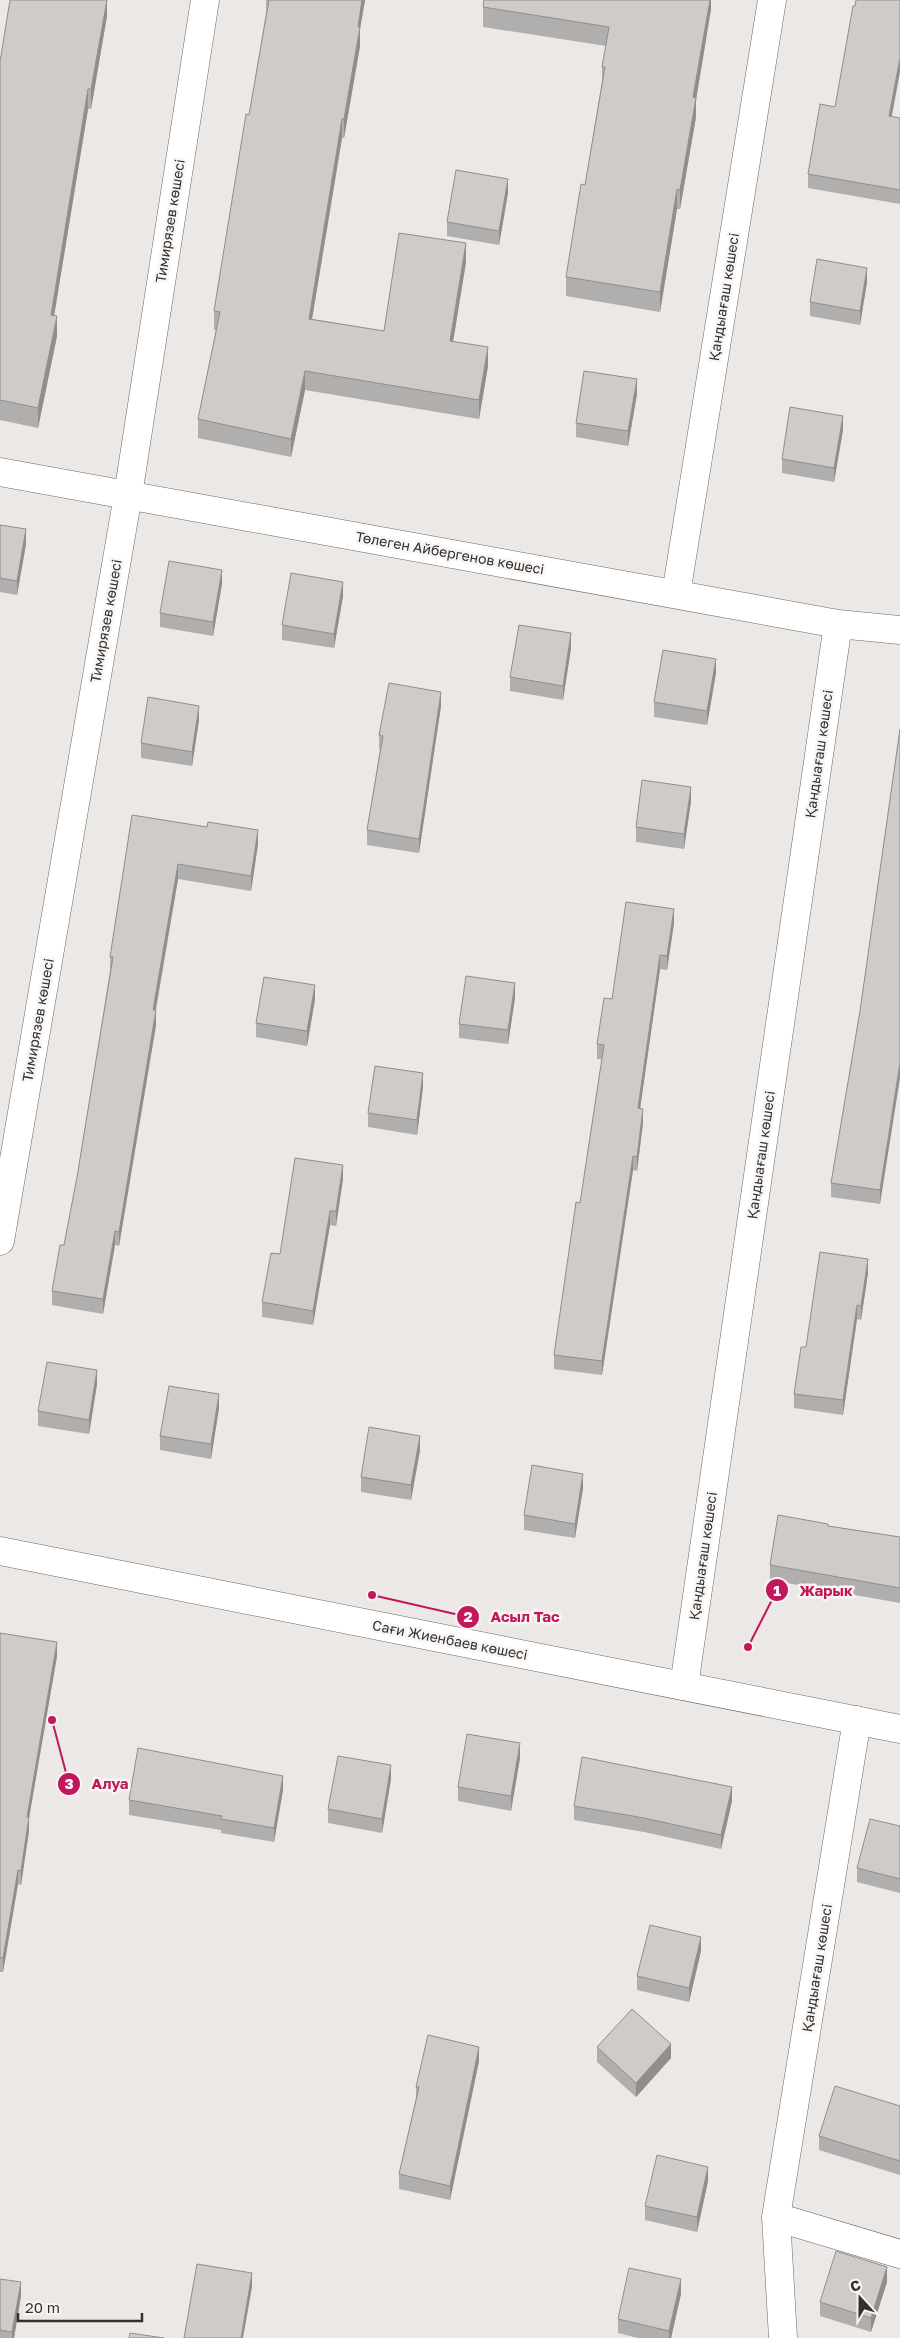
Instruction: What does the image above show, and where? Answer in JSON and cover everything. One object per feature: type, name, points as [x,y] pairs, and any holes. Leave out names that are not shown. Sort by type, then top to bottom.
[{"type":"street","name":"Тимирязев көшесі","points":[[0,1241],[128,495],[205,0]]},
{"type":"street","name":"Қандыағаш көшесі","points":[[676,594],[772,0]]},
{"type":"street","name":"Төлеген Айбергенов көшесі","points":[[0,472],[838,624],[900,630]]},
{"type":"street","name":"Қандыағаш көшесі","points":[[684,1686],[838,624]]},
{"type":"street","name":"Сағи Жиенбаев көшесі","points":[[0,1550],[900,1729]]},
{"type":"street","name":"Қандыағаш көшесі","points":[[782,2338],[776,2217],[857,1720]]},
{"type":"street","points":[[776,2217],[900,2254]]},
{"type":"building","points":[[10,0],[107,0],[91,89],[88,89],[51,315],[57,316],[38,408],[0,400],[0,62]]},
{"type":"building","points":[[269,0],[362,0],[358,27],[360,27],[344,119],[342,119],[309,319],[384,331],[399,233],[466,243],[450,341],[488,347],[479,400],[305,371],[291,439],[198,419],[220,312],[214,311],[246,114],[249,115]]},
{"type":"building","points":[[484,0],[710,0],[693,97],[696,98],[680,190],[677,189],[660,292],[566,277],[581,184],[585,185],[605,67],[602,67],[609,27],[483,7]]},
{"type":"building","points":[[856,0],[900,0],[900,58],[889,116],[900,118],[900,190],[808,174],[820,104],[835,107],[853,6],[855,6]]},
{"type":"building","points":[[456,170],[508,179],[499,231],[447,222]]},
{"type":"building","points":[[817,259],[867,268],[860,311],[810,302]]},
{"type":"building","points":[[584,371],[637,379],[628,431],[576,423]]},
{"type":"building","points":[[790,407],[843,416],[834,468],[782,459]]},
{"type":"building","points":[[0,525],[26,529],[17,581],[0,578]]},
{"type":"building","points":[[169,561],[222,570],[213,622],[160,613]]},
{"type":"building","points":[[291,573],[343,582],[334,634],[282,625]]},
{"type":"building","points":[[519,625],[571,633],[563,686],[510,677]]},
{"type":"building","points":[[663,650],[716,659],[707,711],[654,702]]},
{"type":"building","points":[[389,683],[441,692],[419,839],[367,830],[383,736],[379,735]]},
{"type":"building","points":[[148,697],[199,706],[192,752],[141,743]]},
{"type":"building","points":[[900,729],[900,1063],[880,1190],[831,1183],[860,1011]]},
{"type":"building","points":[[642,780],[691,787],[684,834],[636,827]]},
{"type":"building","points":[[132,815],[207,827],[208,822],[258,830],[251,876],[178,864],[153,1010],[156,1010],[119,1232],[115,1231],[103,1299],[52,1291],[60,1245],[64,1245],[77,1177],[113,957],[110,957]]},
{"type":"building","points":[[626,902],[674,909],[667,956],[660,955],[638,1108],[643,1109],[637,1157],[633,1156],[602,1361],[554,1355],[576,1202],[580,1203],[604,1045],[597,1044],[604,998],[612,999]]},
{"type":"building","points":[[466,976],[515,983],[508,1030],[459,1024]]},
{"type":"building","points":[[264,977],[315,985],[307,1031],[256,1023]]},
{"type":"building","points":[[375,1066],[423,1073],[417,1120],[368,1113]]},
{"type":"building","points":[[295,1158],[343,1165],[336,1211],[330,1211],[313,1311],[262,1302],[271,1253],[280,1254]]},
{"type":"building","points":[[820,1252],[868,1259],[861,1306],[857,1305],[843,1400],[794,1394],[801,1347],[806,1347]]},
{"type":"building","points":[[47,1362],[97,1370],[89,1420],[38,1411]]},
{"type":"building","points":[[169,1386],[219,1394],[211,1444],[160,1436]]},
{"type":"building","points":[[369,1427],[420,1436],[411,1485],[361,1477]]},
{"type":"building","points":[[532,1465],[583,1474],[575,1524],[524,1515]]},
{"type":"building","points":[[778,1515],[828,1524],[828,1526],[900,1537],[900,1588],[770,1565]]},
{"type":"building","points":[[0,1633],[57,1642],[27,1817],[29,1817],[21,1871],[18,1870],[3,1958],[0,1957]]},
{"type":"building","points":[[467,1734],[520,1743],[511,1796],[458,1787]]},
{"type":"building","points":[[138,1748],[283,1776],[274,1828],[221,1819],[222,1816],[129,1800]]},
{"type":"building","points":[[338,1756],[391,1765],[382,1819],[328,1809]]},
{"type":"building","points":[[582,1757],[732,1787],[721,1835],[644,1818],[574,1806]]},
{"type":"building","points":[[870,1819],[900,1826],[900,1879],[857,1868]]},
{"type":"building","points":[[650,1925],[701,1937],[689,1988],[637,1976]]},
{"type":"building","points":[[632,2009],[671,2044],[636,2083],[597,2047]]},
{"type":"building","points":[[428,2035],[479,2047],[450,2186],[399,2174],[419,2087],[416,2087]]},
{"type":"building","points":[[835,2086],[900,2106],[900,2161],[819,2136]]},
{"type":"building","points":[[657,2155],[708,2167],[697,2217],[645,2206]]},
{"type":"building","points":[[836,2251],[887,2267],[871,2318],[820,2302]]},
{"type":"building","points":[[197,2264],[252,2273],[241,2338],[184,2338]]},
{"type":"building","points":[[629,2268],[681,2279],[669,2331],[618,2319]]},
{"type":"building","points":[[0,2279],[21,2282],[12,2332],[0,2330]]},
{"type":"building","points":[[130,2333],[164,2338],[129,2338]]},
{"type":"place","name":"Асыл Тас","points":[[372,1595]]},
{"type":"place","name":"Жарык","points":[[748,1647]]},
{"type":"place","name":"Алуа","points":[[52,1720]]}]
